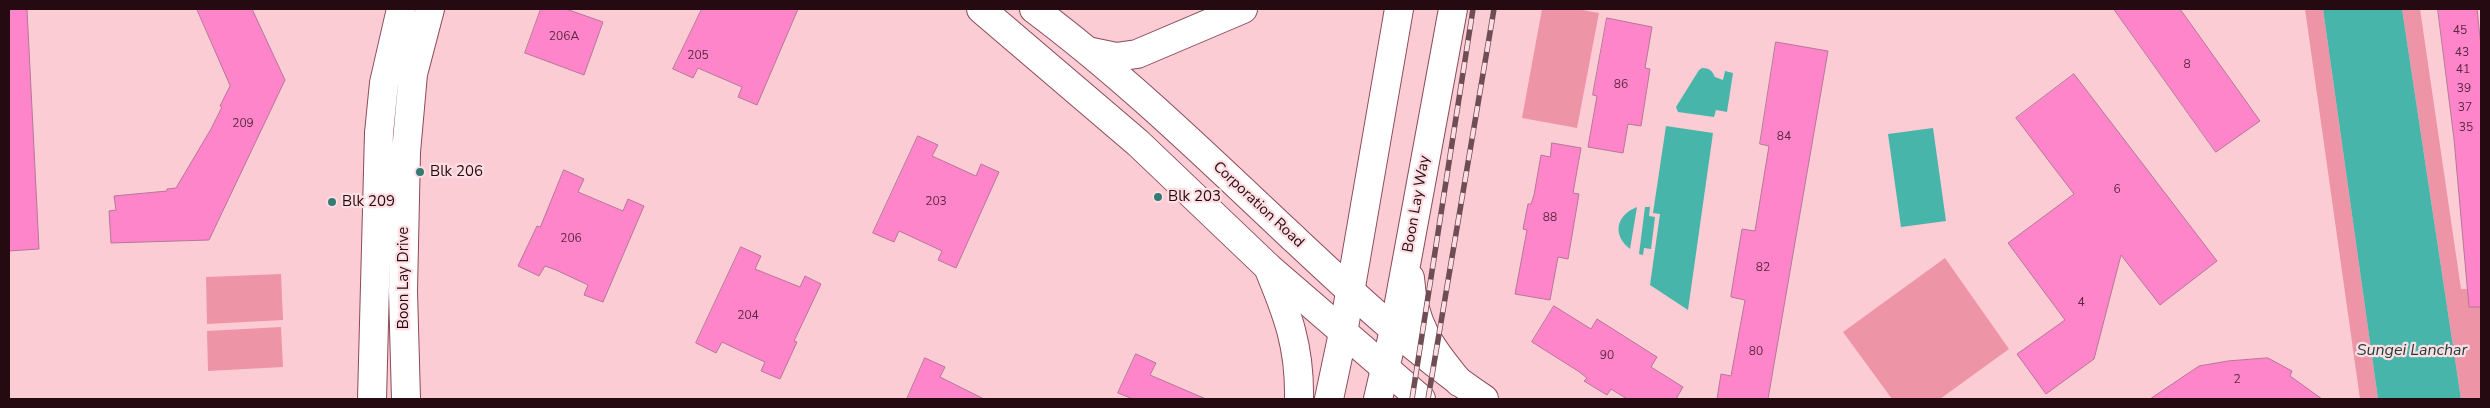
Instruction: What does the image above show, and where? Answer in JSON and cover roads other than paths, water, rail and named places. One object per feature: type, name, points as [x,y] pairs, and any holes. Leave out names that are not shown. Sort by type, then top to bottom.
[{"type":"main road","name":"Boon Lay Drive","points":[[372,399],[379,133],[384,83],[401,9]]},
{"type":"main road","name":"Boon Lay Drive","points":[[406,399],[402,291],[406,152],[413,74],[430,9]]},
{"type":"main road","points":[[981,9],[1138,142],[1268,267],[1385,370],[1421,399]]},
{"type":"main road","name":"Corporation Road","points":[[1034,9],[1092,52],[1194,144],[1350,292],[1459,382],[1484,399]]},
{"type":"main road","points":[[1092,52],[1116,57],[1137,54],[1243,9]]},
{"type":"main road","points":[[1328,399],[1343,333],[1382,97],[1399,9]]},
{"type":"main road","name":"Boon Lay Way","points":[[1378,399],[1394,330],[1453,9]]},
{"type":"main road","points":[[1408,254],[1411,299],[1419,326],[1432,348],[1459,382]]},
{"type":"main road","points":[[1268,267],[1290,320],[1297,351],[1299,399]]},
{"type":"water","name":"Sungei Lanchar","points":[[2323,9],[2402,9],[2461,399],[2378,399]]},
{"type":"water","points":[[1702,68],[1709,69],[1715,77],[1723,80],[1725,71],[1733,73],[1727,112],[1716,110],[1714,117],[1678,112],[1676,107]]},
{"type":"water","points":[[1666,126],[1713,133],[1688,310],[1650,285],[1660,214],[1653,213]]},
{"type":"water","points":[[1933,128],[1946,221],[1901,227],[1888,134]]},
{"type":"water","points":[[1637,207],[1630,249],[1621,238],[1619,226],[1625,215]]},
{"type":"water","points":[[1645,207],[1650,207],[1649,216],[1655,217],[1651,249],[1644,248],[1643,255],[1639,254]]},
{"type":"railway","points":[[1412,399],[1473,9]]},
{"type":"railway","points":[[1428,399],[1494,9]]},
{"type":"place","name":"Blk 206","points":[[420,172]]},
{"type":"place","name":"Blk 203","points":[[1158,197]]},
{"type":"place","name":"Blk 209","points":[[332,202]]}]
